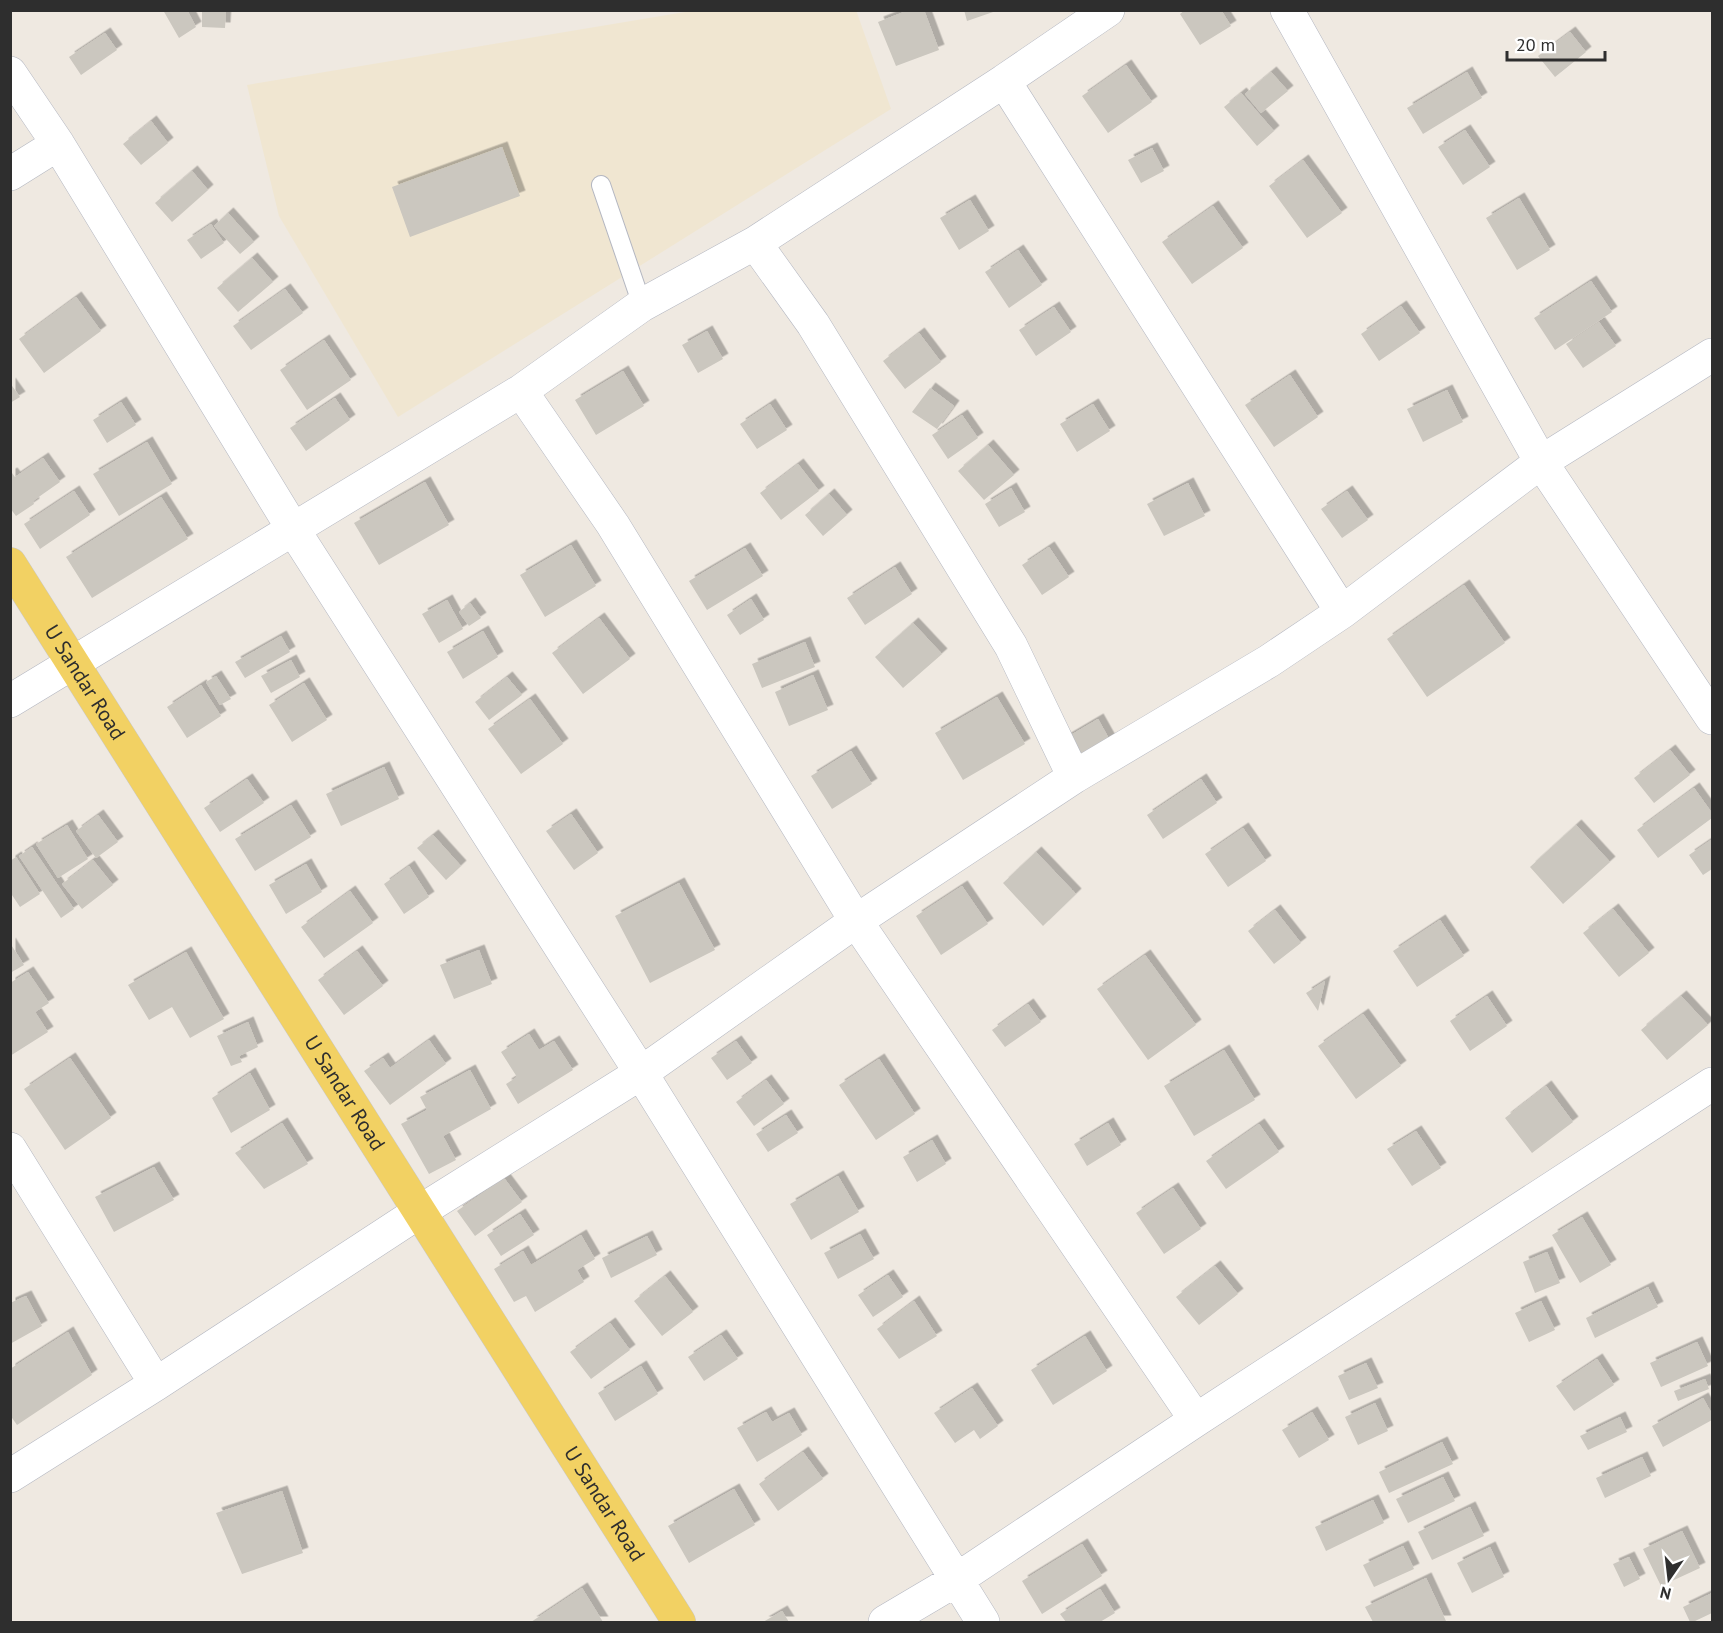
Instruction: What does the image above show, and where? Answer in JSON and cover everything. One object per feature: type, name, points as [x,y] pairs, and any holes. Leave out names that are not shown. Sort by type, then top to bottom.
[{"type":"main road","name":"U Sandar Road","points":[[10,564],[679,1623]]},
{"type":"street","points":[[10,701],[521,391],[642,305],[756,243],[1004,81],[1108,10]]},
{"type":"street","points":[[1287,10],[1541,462],[1713,718]]},
{"type":"street","points":[[10,73],[57,144],[293,529],[641,1073],[983,1623]]},
{"type":"street","points":[[1004,81],[1342,612]]},
{"type":"street","points":[[10,174],[57,144]]},
{"type":"street","points":[[756,243],[813,324],[1011,646],[1074,777]]},
{"type":"street","points":[[10,1476],[156,1384],[419,1212],[641,1073],[856,921],[1074,777],[1269,661],[1342,612],[1541,462],[1713,355]]},
{"type":"street","points":[[521,391],[613,525],[856,921],[1196,1420]]},
{"type":"street","points":[[885,1623],[956,1580],[1196,1420],[1713,1084]]},
{"type":"street","points":[[10,1149],[156,1384]]},
{"type":"lane","points":[[601,185],[642,305]]},
{"type":"shaded area","points":[[856,10],[891,109],[398,417],[279,216],[247,85],[691,11]]},
{"type":"building","points":[[163,10],[187,10],[196,27],[179,38]]},
{"type":"building","points":[[202,10],[226,10],[225,28],[202,27]]},
{"type":"building","points":[[909,10],[924,10],[939,50],[896,66],[878,22]]},
{"type":"building","points":[[964,10],[996,10],[996,11],[967,21]]},
{"type":"building","points":[[1185,10],[1221,10],[1231,26],[1200,45],[1180,14]]},
{"type":"building","points":[[1570,32],[1586,52],[1555,77],[1538,56]]},
{"type":"building","points":[[105,33],[117,50],[81,75],[69,57]]},
{"type":"building","points":[[1126,65],[1152,102],[1108,133],[1082,96]]},
{"type":"building","points":[[1271,72],[1288,91],[1261,113],[1245,94]]},
{"type":"building","points":[[1467,72],[1482,98],[1423,134],[1407,108]]},
{"type":"building","points":[[1241,93],[1274,131],[1257,146],[1224,107]]},
{"type":"building","points":[[151,121],[168,143],[141,165],[123,144]]},
{"type":"building","points":[[1465,130],[1490,167],[1463,185],[1438,147]]},
{"type":"building","points":[[502,147],[520,196],[410,237],[392,187]]},
{"type":"building","points":[[1152,148],[1164,171],[1141,183],[1128,160]]},
{"type":"building","points":[[1303,160],[1342,213],[1307,238],[1269,186]]},
{"type":"building","points":[[192,171],[208,190],[172,222],[155,203]]},
{"type":"building","points":[[1519,198],[1550,250],[1517,270],[1486,218]]},
{"type":"building","points":[[970,200],[989,231],[959,250],[940,218]]},
{"type":"building","points":[[1213,206],[1243,248],[1192,284],[1162,242]]},
{"type":"building","points":[[228,213],[254,242],[240,254],[214,226]]},
{"type":"building","points":[[211,224],[224,243],[201,259],[187,240]]},
{"type":"building","points":[[1018,250],[1042,285],[1009,308],[985,272]]},
{"type":"building","points":[[252,258],[273,282],[238,312],[217,288]]},
{"type":"building","points":[[1591,281],[1612,312],[1555,350],[1534,318]]},
{"type":"building","points":[[285,289],[303,313],[251,350],[233,326]]},
{"type":"building","points":[[76,297],[101,331],[44,373],[19,339]]},
{"type":"building","points":[[1401,306],[1420,333],[1379,361],[1361,334]]},
{"type":"building","points":[[1054,307],[1071,332],[1036,356],[1019,330]]},
{"type":"building","points":[[1599,322],[1616,346],[1583,368],[1566,344]]},
{"type":"building","points":[[707,331],[723,359],[698,373],[682,345]]},
{"type":"building","points":[[919,333],[941,362],[905,389],[883,361]]},
{"type":"building","points":[[324,340],[351,380],[307,410],[280,370]]},
{"type":"building","points":[[623,371],[644,406],[596,435],[575,400]]},
{"type":"building","points":[[1290,375],[1318,417],[1274,447],[1245,405]]},
{"type":"building","points":[[10,383],[20,397],[10,403]]},
{"type":"building","points":[[930,388],[954,406],[937,429],[912,412]]},
{"type":"building","points":[[1447,390],[1463,422],[1423,442],[1407,409]]},
{"type":"building","points":[[335,398],[350,420],[306,451],[290,428]]},
{"type":"building","points":[[121,402],[136,425],[107,443],[93,420]]},
{"type":"building","points":[[770,404],[787,430],[757,449],[740,424]]},
{"type":"building","points":[[1093,404],[1110,431],[1077,452],[1060,424]]},
{"type":"building","points":[[962,415],[978,438],[948,459],[932,435]]},
{"type":"building","points":[[147,442],[172,484],[119,516],[93,474]]},
{"type":"building","points":[[988,445],[1014,475],[984,500],[958,471]]},
{"type":"building","points":[[43,458],[60,482],[16,516],[10,508],[10,474],[12,473],[15,477]]},
{"type":"building","points":[[798,464],[819,491],[781,520],[760,493]]},
{"type":"building","points":[[425,482],[449,525],[379,565],[354,523]]},
{"type":"building","points":[[1188,483],[1205,516],[1164,536],[1147,504]]},
{"type":"building","points":[[1011,488],[1025,512],[999,527],[985,504]]},
{"type":"building","points":[[74,491],[90,515],[40,549],[24,524]]},
{"type":"building","points":[[1347,491],[1368,520],[1342,538],[1321,509]]},
{"type":"building","points":[[829,494],[847,515],[823,536],[805,515]]},
{"type":"building","points":[[161,497],[188,539],[92,598],[66,557]]},
{"type":"building","points":[[571,545],[596,586],[545,617],[520,575]]},
{"type":"building","points":[[1049,547],[1069,577],[1042,595],[1022,565]]},
{"type":"building","points":[[745,548],[763,576],[707,610],[689,581]]},
{"type":"building","points":[[895,567],[912,594],[865,625],[847,598]]},
{"type":"building","points":[[1464,585],[1505,643],[1427,697],[1387,639]]},
{"type":"building","points":[[751,599],[764,620],[740,635],[727,615]]},
{"type":"building","points":[[447,600],[463,629],[439,643],[422,614]]},
{"type":"building","points":[[470,603],[481,618],[469,626],[459,612]]},
{"type":"building","points":[[599,618],[630,659],[583,694],[552,653]]},
{"type":"building","points":[[913,623],[942,654],[903,688],[875,657]]},
{"type":"building","points":[[483,631],[498,657],[463,679],[447,652]]},
{"type":"building","points":[[281,636],[290,652],[245,678],[235,662]]},
{"type":"building","points":[[805,642],[815,667],[762,688],[752,664]]},
{"type":"building","points":[[291,660],[300,677],[271,693],[261,676]]},
{"type":"building","points":[[813,675],[828,710],[789,726],[775,692]]},
{"type":"building","points":[[216,676],[231,699],[220,705],[206,682]]},
{"type":"building","points":[[507,677],[522,695],[489,720],[475,702]]},
{"type":"building","points":[[304,683],[327,720],[292,742],[269,705]]},
{"type":"building","points":[[201,685],[221,716],[187,738],[167,707]]},
{"type":"building","points":[[997,697],[1025,744],[963,780],[935,733]]},
{"type":"building","points":[[530,699],[563,744],[521,774],[488,729]]},
{"type":"building","points":[[1098,719],[1112,744],[1077,763],[1064,739]]},
{"type":"building","points":[[1670,750],[1690,775],[1654,803],[1634,778]]},
{"type":"building","points":[[851,751],[872,784],[832,809],[811,776]]},
{"type":"building","points":[[384,767],[399,799],[341,826],[326,794]]},
{"type":"building","points":[[247,779],[264,803],[220,832],[204,808]]},
{"type":"building","points":[[1201,779],[1217,803],[1163,839],[1147,815]]},
{"type":"building","points":[[1694,788],[1712,813],[1712,818],[1658,858],[1637,830]]},
{"type":"building","points":[[291,805],[311,837],[255,871],[235,839]]},
{"type":"building","points":[[571,814],[598,853],[574,870],[546,831]]},
{"type":"building","points":[[98,815],[118,842],[96,858],[76,831]]},
{"type":"building","points":[[67,825],[88,859],[58,878],[36,844]]},
{"type":"building","points":[[1576,825],[1610,862],[1563,904],[1530,867]]},
{"type":"building","points":[[1243,828],[1266,861],[1228,887],[1205,854]]},
{"type":"building","points":[[433,835],[461,866],[446,880],[417,848]]},
{"type":"building","points":[[1711,840],[1712,869],[1703,875],[1689,855]]},
{"type":"building","points":[[32,847],[74,909],[61,918],[19,856]]},
{"type":"building","points":[[1036,852],[1076,894],[1043,926],[1003,883]]},
{"type":"building","points":[[16,857],[40,894],[20,907],[10,892],[10,861]]},
{"type":"building","points":[[93,860],[113,885],[82,909],[62,884]]},
{"type":"building","points":[[306,864],[322,892],[286,914],[269,885]]},
{"type":"building","points":[[409,866],[429,897],[404,914],[384,884]]},
{"type":"building","points":[[679,883],[715,950],[650,983],[615,916]]},
{"type":"building","points":[[962,886],[988,924],[941,955],[916,916]]},
{"type":"building","points":[[350,891],[373,923],[324,958],[301,927]]},
{"type":"building","points":[[1613,909],[1649,953],[1619,977],[1583,933]]},
{"type":"building","points":[[1275,910],[1301,943],[1274,964],[1248,931]]},
{"type":"building","points":[[1440,920],[1464,956],[1417,987],[1393,951]]},
{"type":"building","points":[[10,943],[24,965],[10,973]]},
{"type":"building","points":[[479,950],[492,984],[454,999],[440,965]]},
{"type":"building","points":[[357,951],[383,986],[344,1015],[318,980]]},
{"type":"building","points":[[186,952],[224,1019],[190,1038],[172,1007],[149,1020],[128,985]]},
{"type":"building","points":[[1145,955],[1196,1025],[1148,1060],[1097,989]]},
{"type":"building","points":[[28,972],[49,1003],[35,1012],[48,1032],[10,1056],[10,983]]},
{"type":"building","points":[[1325,981],[1318,1011],[1306,993]]},
{"type":"building","points":[[1487,996],[1507,1026],[1470,1051],[1450,1021]]},
{"type":"building","points":[[1681,996],[1708,1025],[1667,1060],[1641,1030]]},
{"type":"building","points":[[1028,1004],[1041,1022],[1005,1047],[992,1030]]},
{"type":"building","points":[[1363,1014],[1401,1066],[1356,1099],[1318,1046]]},
{"type":"building","points":[[248,1022],[258,1047],[239,1056],[242,1062],[231,1066],[217,1036]]},
{"type":"building","points":[[529,1034],[539,1050],[554,1041],[573,1070],[518,1104],[506,1084],[517,1077],[501,1052]]},
{"type":"building","points":[[429,1040],[446,1064],[390,1105],[364,1071],[383,1058],[390,1068]]},
{"type":"building","points":[[736,1041],[752,1063],[727,1080],[711,1058]]},
{"type":"building","points":[[1224,1050],[1255,1100],[1194,1136],[1164,1086]]},
{"type":"building","points":[[70,1058],[111,1118],[65,1150],[24,1089]]},
{"type":"building","points":[[879,1059],[915,1114],[876,1140],[839,1085]]},
{"type":"building","points":[[470,1070],[491,1109],[443,1136],[456,1160],[429,1174],[401,1124],[427,1110],[420,1097]]},
{"type":"building","points":[[250,1073],[270,1110],[231,1133],[212,1098]]},
{"type":"building","points":[[766,1080],[784,1104],[754,1126],[736,1102]]},
{"type":"building","points":[[1546,1086],[1573,1122],[1532,1153],[1505,1118]]},
{"type":"building","points":[[786,1115],[798,1133],[768,1152],[756,1134]]},
{"type":"building","points":[[282,1123],[308,1164],[264,1189],[235,1153]]},
{"type":"building","points":[[1108,1123],[1121,1145],[1087,1166],[1074,1144]]},
{"type":"building","points":[[1259,1124],[1279,1152],[1226,1189],[1206,1161]]},
{"type":"building","points":[[1416,1131],[1441,1168],[1412,1186],[1387,1149]]},
{"type":"building","points":[[932,1140],[946,1164],[917,1182],[903,1157]]},
{"type":"building","points":[[154,1167],[174,1200],[114,1232],[95,1197]]},
{"type":"building","points":[[838,1176],[859,1212],[811,1240],[790,1204]]},
{"type":"building","points":[[504,1178],[522,1202],[475,1236],[457,1211]]},
{"type":"building","points":[[1173,1188],[1201,1229],[1164,1254],[1136,1213]]},
{"type":"building","points":[[520,1214],[534,1235],[501,1256],[487,1235]]},
{"type":"building","points":[[1582,1217],[1611,1265],[1580,1283],[1552,1235]]},
{"type":"building","points":[[860,1234],[874,1259],[838,1279],[824,1253]]},
{"type":"building","points":[[581,1235],[595,1259],[577,1270],[584,1282],[535,1312],[526,1296],[514,1302],[494,1269],[523,1251],[531,1265]]},
{"type":"building","points":[[647,1236],[657,1255],[611,1278],[602,1258]]},
{"type":"building","points":[[1547,1252],[1560,1283],[1535,1293],[1523,1262]]},
{"type":"building","points":[[1215,1266],[1238,1294],[1199,1325],[1176,1297]]},
{"type":"building","points":[[888,1275],[903,1297],[873,1317],[858,1295]]},
{"type":"building","points":[[665,1276],[693,1312],[662,1336],[634,1301]]},
{"type":"building","points":[[1648,1287],[1658,1307],[1595,1338],[1586,1318]]},
{"type":"building","points":[[26,1296],[42,1326],[10,1344],[10,1303]]},
{"type":"building","points":[[914,1301],[937,1336],[899,1359],[877,1329]]},
{"type":"building","points":[[1541,1301],[1555,1330],[1529,1342],[1515,1313]]},
{"type":"building","points":[[610,1323],[630,1350],[591,1379],[570,1352]]},
{"type":"building","points":[[68,1332],[92,1375],[17,1425],[10,1415],[10,1369]]},
{"type":"building","points":[[721,1335],[738,1359],[704,1381],[688,1357]]},
{"type":"building","points":[[1085,1336],[1107,1371],[1053,1405],[1031,1370]]},
{"type":"building","points":[[1697,1342],[1708,1366],[1661,1387],[1650,1363]]},
{"type":"building","points":[[1597,1359],[1614,1385],[1574,1411],[1556,1386]]},
{"type":"building","points":[[1366,1363],[1378,1388],[1349,1400],[1338,1376]]},
{"type":"building","points":[[641,1366],[658,1394],[615,1421],[598,1393]]},
{"type":"building","points":[[1705,1379],[1709,1389],[1678,1401],[1674,1391]]},
{"type":"building","points":[[972,1388],[998,1426],[980,1439],[974,1430],[955,1443],[934,1413]]},
{"type":"building","points":[[1703,1398],[1712,1414],[1712,1420],[1663,1447],[1652,1426]]},
{"type":"building","points":[[1375,1403],[1388,1431],[1358,1445],[1345,1417]]},
{"type":"building","points":[[766,1412],[772,1422],[789,1413],[802,1435],[757,1462],[737,1428]]},
{"type":"building","points":[[1312,1412],[1329,1440],[1299,1458],[1282,1430]]},
{"type":"building","points":[[1620,1417],[1627,1432],[1588,1450],[1580,1436]]},
{"type":"building","points":[[1442,1442],[1453,1464],[1389,1493],[1379,1472]]},
{"type":"building","points":[[803,1452],[823,1479],[778,1511],[759,1484]]},
{"type":"building","points":[[1642,1457],[1651,1476],[1605,1498],[1596,1478]]},
{"type":"building","points":[[1443,1477],[1455,1501],[1408,1523],[1396,1499]]},
{"type":"building","points":[[734,1489],[755,1525],[689,1563],[668,1526]]},
{"type":"building","points":[[282,1491],[303,1553],[242,1574],[216,1513]]},
{"type":"building","points":[[1373,1500],[1384,1523],[1326,1551],[1315,1527]]},
{"type":"building","points":[[1470,1507],[1484,1536],[1432,1560],[1418,1532]]},
{"type":"building","points":[[1682,1531],[1700,1568],[1661,1586],[1643,1549]]},
{"type":"building","points":[[1082,1544],[1102,1576],[1042,1614],[1022,1581]]},
{"type":"building","points":[[1403,1546],[1414,1569],[1374,1587],[1363,1565]]},
{"type":"building","points":[[1490,1547],[1504,1577],[1472,1593],[1457,1563]]},
{"type":"building","points":[[1629,1557],[1640,1579],[1624,1587],[1613,1564]]},
{"type":"building","points":[[1426,1578],[1446,1621],[1373,1622],[1365,1607]]},
{"type":"building","points":[[582,1588],[603,1622],[531,1622]]},
{"type":"building","points":[[1100,1589],[1115,1613],[1100,1622],[1066,1622],[1060,1614]]},
{"type":"building","points":[[1712,1593],[1712,1613],[1690,1622],[1683,1607]]},
{"type":"building","points":[[782,1611],[789,1622],[763,1622]]}]
